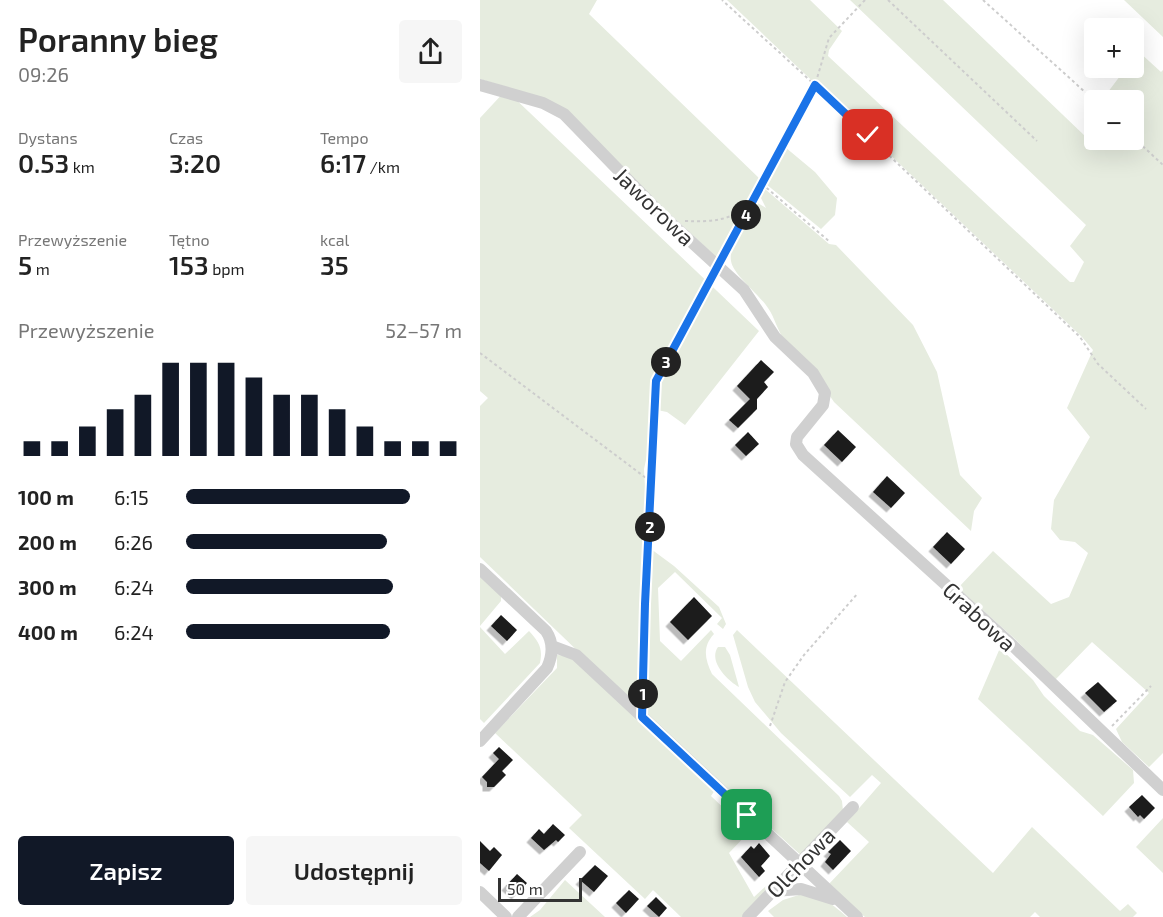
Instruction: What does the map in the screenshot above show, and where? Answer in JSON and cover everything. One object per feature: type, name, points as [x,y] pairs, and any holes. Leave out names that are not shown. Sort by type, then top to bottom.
[{"type":"street","name":"Jaworowa","points":[[480,85],[543,103],[564,114],[662,215],[744,290],[776,337],[813,373],[825,393],[823,405],[797,438],[796,444]]},
{"type":"street","name":"Grabowa","points":[[796,444],[803,455],[1009,642],[1163,790]]},
{"type":"street","points":[[480,568],[546,631],[552,646],[551,660],[547,668],[480,741]]},
{"type":"street","points":[[552,646],[576,655],[856,917]]},
{"type":"street","name":"Olchowa","points":[[747,917],[853,807]]},
{"type":"street","points":[[518,917],[580,852]]},
{"type":"street","points":[[773,891],[801,889],[815,892],[830,896],[847,908]]},
{"type":"street","points":[[480,892],[506,917]]},
{"type":"path","points":[[722,0],[815,85],[1080,337],[1098,364],[1146,409]]},
{"type":"path","points":[[642,717],[656,381],[815,85],[829,38],[865,0]]},
{"type":"path","points":[[888,0],[1037,141]]},
{"type":"path","points":[[983,0],[1084,91]]},
{"type":"path","points":[[1144,147],[1163,165]]},
{"type":"path","points":[[762,184],[830,242]]},
{"type":"path","points":[[682,220],[713,222],[740,213],[751,206]]},
{"type":"path","points":[[480,353],[651,482]]},
{"type":"path","points":[[770,726],[785,682],[804,655],[858,593]]},
{"type":"path","points":[[1104,734],[1151,686]]},
{"type":"shaded area","points":[[480,0],[597,0],[589,14],[760,179],[742,215],[716,257],[655,200],[570,114],[525,93],[480,79]]},
{"type":"shaded area","points":[[727,0],[810,0],[842,31],[829,50],[828,56],[1070,282],[1074,282],[1084,262],[1070,246],[1086,225],[850,0],[943,0],[1084,135],[1084,150],[1144,150],[1144,90],[1110,90],[1118,78],[1144,78],[1144,56],[1161,72],[1163,70],[1163,753],[1149,767],[1122,742],[1116,729],[1149,693],[1092,642],[1055,680],[1014,638],[958,588],[993,551],[1051,604],[1069,597],[1088,553],[1075,542],[1060,540],[1051,529],[1054,500],[1090,437],[1067,408],[1093,350]]},
{"type":"shaded area","points":[[1124,0],[1163,0],[1163,37],[1144,18]]},
{"type":"shaded area","points":[[506,90],[759,331],[685,425],[667,412],[657,410],[644,469],[646,505],[639,710],[480,557],[480,406],[488,398],[480,391],[480,118]]},
{"type":"shaded area","points":[[779,142],[815,172],[837,198],[835,215],[821,229],[760,179]]},
{"type":"shaded area","points":[[765,189],[829,244],[836,245],[913,325],[937,372],[960,475],[982,498],[974,511],[971,531],[834,402],[785,341],[764,303],[736,272],[731,261],[735,239],[756,202],[766,208],[760,196]]},
{"type":"shaded area","points":[[651,549],[674,566],[719,607],[726,624],[723,629],[717,624],[722,618],[675,572],[658,588],[660,641],[681,661],[711,630],[714,634],[706,648],[706,653],[712,674],[842,801],[843,811],[804,858],[645,713]]},
{"type":"shaded area","points":[[480,573],[501,593],[501,601],[480,626]]},
{"type":"shaded area","points":[[480,627],[505,654],[529,631],[538,642],[541,653],[540,663],[484,723],[480,719]]},
{"type":"shaded area","points":[[737,630],[993,873],[1032,827],[1120,911],[1128,904],[1137,913],[1133,917],[1040,917],[1035,912],[1030,917],[865,917],[827,886],[869,842],[847,822],[881,783],[872,775],[850,797],[781,733],[755,702],[748,687],[733,635]]},
{"type":"shaded area","points":[[718,647],[725,647],[730,655],[739,687],[720,670],[715,658]]},
{"type":"shaded area","points":[[1000,648],[1080,731],[1093,735],[1133,770],[1134,783],[1103,816],[978,699]]},
{"type":"shaded area","points":[[557,655],[570,656],[715,790],[711,796],[749,832],[729,853],[754,897],[766,886],[771,890],[742,917],[681,917],[653,890],[645,899],[569,828],[582,815],[495,733],[557,668]]},
{"type":"shaded area","points":[[1163,818],[1163,873],[1136,847]]},
{"type":"shaded area","points":[[565,880],[605,917],[530,917],[540,910]]},
{"type":"shaded area","points":[[802,894],[827,901],[847,917],[774,917],[768,911],[783,900]]},
{"type":"building","points":[[761,360],[774,372],[764,382],[768,387],[757,399],[757,409],[738,428],[729,420],[750,399],[737,386]]},
{"type":"building","points":[[838,430],[856,447],[842,462],[824,445]]},
{"type":"building","points":[[748,432],[759,444],[746,456],[735,445]]},
{"type":"building","points":[[887,476],[905,493],[891,508],[873,492]]},
{"type":"building","points":[[947,532],[965,549],[951,564],[933,547]]},
{"type":"building","points":[[694,597],[712,616],[688,640],[670,622]]},
{"type":"building","points":[[501,615],[517,630],[507,641],[491,626]]},
{"type":"building","points":[[1098,682],[1117,701],[1104,712],[1085,693]]},
{"type":"building","points":[[499,747],[513,760],[502,771],[506,775],[494,787],[487,787],[487,782],[482,777],[499,759],[493,753]]},
{"type":"building","points":[[1142,795],[1155,808],[1144,819],[1140,815],[1138,817],[1129,807]]},
{"type":"building","points":[[553,824],[565,835],[544,850],[531,838],[539,829],[544,834]]},
{"type":"building","points":[[840,840],[851,851],[833,870],[825,862],[831,854],[828,852]]},
{"type":"building","points":[[480,841],[490,851],[494,847],[502,855],[489,871],[480,863]]},
{"type":"building","points":[[759,843],[770,856],[761,866],[765,871],[759,877],[741,857],[751,846],[754,849]]},
{"type":"building","points":[[595,865],[608,876],[594,892],[580,880]]},
{"type":"building","points":[[517,874],[527,883],[516,895],[506,886]]},
{"type":"building","points":[[629,890],[639,899],[626,913],[616,903]]},
{"type":"building","points":[[656,897],[667,908],[659,917],[647,906]]},
{"type":"route","points":[[747,815],[642,717],[656,381],[815,85],[868,135]]}]
